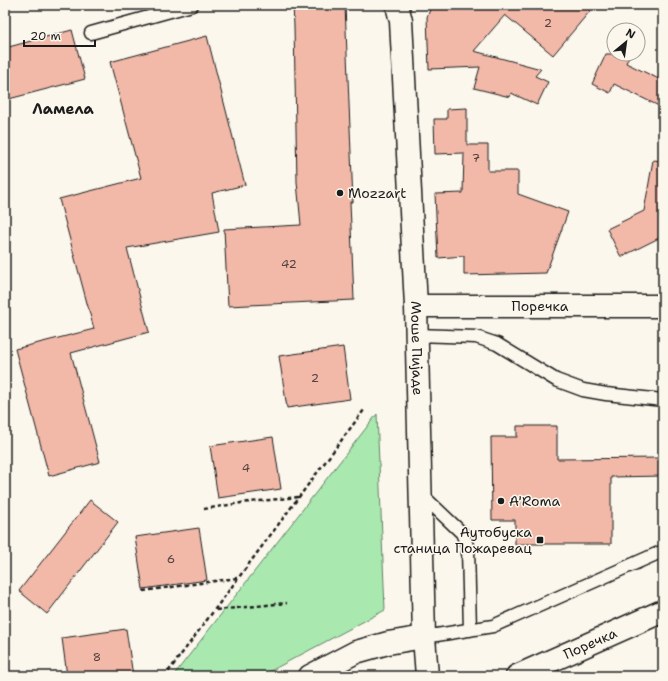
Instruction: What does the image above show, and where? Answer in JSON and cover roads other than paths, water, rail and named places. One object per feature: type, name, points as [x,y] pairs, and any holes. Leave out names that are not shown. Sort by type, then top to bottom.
[{"type":"street","name":"Моше Пијаде","points":[[401,10],[416,306],[424,637],[427,676]]},
{"type":"street","name":"Поречка","points":[[416,306],[663,306]]},
{"type":"street","name":"Поречка","points":[[517,676],[663,612]]},
{"type":"street","points":[[310,676],[356,652],[388,643],[424,637]]},
{"type":"lane","points":[[91,33],[192,5]]},
{"type":"lane","points":[[416,336],[476,337],[497,344],[556,380],[583,390],[663,400]]},
{"type":"lane","points":[[420,494],[462,533],[468,548],[470,630]]},
{"type":"lane","points":[[424,637],[492,626],[663,551]]},
{"type":"railway","points":[[655,676],[663,672]]},
{"type":"place","name":"Mozzart","points":[[340,193]]},
{"type":"place","name":"A'Roma","points":[[501,501]]},
{"type":"place","name":"Аутобуска станица Пожаревац","points":[[540,540]]},
{"type":"district","name":"Ламела","points":[[63,109]]}]
